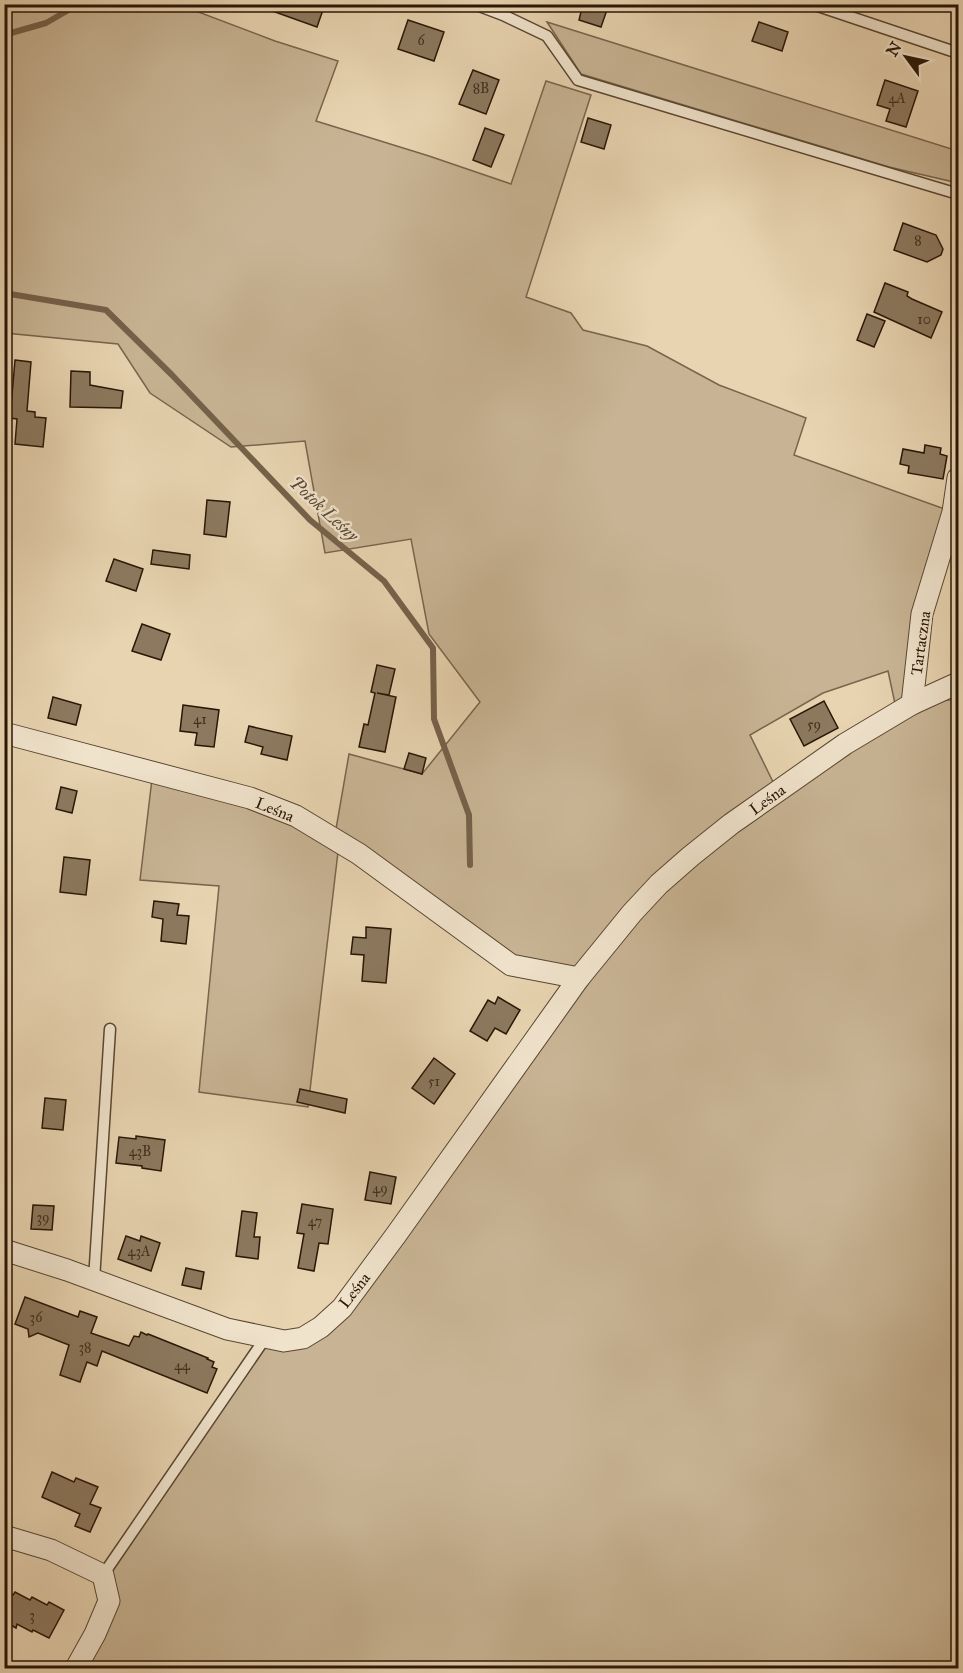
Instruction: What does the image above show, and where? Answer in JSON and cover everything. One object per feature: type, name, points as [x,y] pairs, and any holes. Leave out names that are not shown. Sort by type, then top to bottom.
[{"type":"street","name":"Tartaczna","points":[[912,704],[922,614],[953,512],[958,478]]},
{"type":"street","name":"Leśna","points":[[4,1250],[227,1329],[284,1341],[303,1338],[321,1327],[342,1308],[579,978],[632,912],[659,884],[690,856],[740,817],[845,744],[912,704],[958,683]]},
{"type":"street","name":"Leśna","points":[[4,733],[250,798],[296,816],[359,854],[511,965],[579,978]]},
{"type":"street","points":[[4,1536],[51,1550],[102,1575],[109,1601],[95,1634],[76,1668]]},
{"type":"lane","points":[[474,4],[547,36],[578,80],[958,194]]},
{"type":"lane","points":[[812,4],[958,53]]},
{"type":"lane","points":[[94,1280],[110,1029]]},
{"type":"lane","points":[[102,1575],[266,1337]]},
{"type":"shaded area","points":[[4,5],[180,5],[275,41],[338,61],[316,121],[511,184],[546,81],[591,95],[526,297],[571,313],[583,330],[647,346],[719,385],[806,418],[794,455],[953,512],[913,704],[958,699],[958,1668],[76,1668],[95,1634],[103,1575],[266,1337],[321,1327],[579,978],[511,965],[336,829],[349,754],[422,774],[480,702],[429,634],[411,539],[325,553],[305,441],[231,447],[150,393],[118,344],[5,333]],"holes":[[[888,671],[897,713],[777,790],[750,735],[823,693]]]},
{"type":"shaded area","points":[[547,22],[958,151],[958,183],[889,167],[581,74]]},
{"type":"shaded area","points":[[152,779],[250,807],[300,828],[338,852],[308,1107],[199,1092],[219,886],[140,880]]},
{"type":"building","points":[[261,4],[325,4],[317,27],[261,7]]},
{"type":"building","points":[[583,4],[609,4],[601,27],[579,20]]},
{"type":"building","points":[[408,20],[444,32],[434,61],[398,49]]},
{"type":"building","points":[[759,22],[788,32],[782,51],[752,41]]},
{"type":"building","points":[[473,70],[499,80],[486,114],[459,104]]},
{"type":"building","points":[[885,80],[918,91],[906,127],[886,121],[890,109],[877,105]]},
{"type":"building","points":[[588,118],[611,125],[604,149],[581,142]]},
{"type":"building","points":[[485,128],[504,135],[491,167],[473,160]]},
{"type":"building","points":[[903,223],[936,235],[943,249],[941,255],[927,262],[894,250]]},
{"type":"building","points":[[885,283],[908,292],[907,296],[912,299],[942,312],[931,338],[874,312]]},
{"type":"building","points":[[867,314],[885,321],[874,347],[857,340]]},
{"type":"building","points":[[15,360],[31,362],[27,411],[35,412],[35,417],[46,418],[43,447],[15,444],[17,419],[10,418]]},
{"type":"building","points":[[71,371],[90,372],[90,385],[123,391],[121,408],[70,407]]},
{"type":"building","points":[[925,445],[941,448],[940,454],[947,456],[943,479],[908,473],[909,466],[900,464],[903,449],[924,453]]},
{"type":"building","points":[[207,500],[230,502],[226,537],[204,534]]},
{"type":"building","points":[[153,550],[190,555],[189,569],[151,564]]},
{"type":"building","points":[[114,559],[143,569],[136,591],[106,581]]},
{"type":"building","points":[[142,624],[170,634],[161,660],[132,651]]},
{"type":"building","points":[[377,665],[395,669],[389,695],[377,693],[396,697],[385,752],[359,747],[364,724],[368,725],[375,693],[371,692]]},
{"type":"building","points":[[53,697],[81,705],[76,725],[48,718]]},
{"type":"building","points":[[824,701],[838,728],[804,746],[790,719]]},
{"type":"building","points":[[183,705],[219,710],[214,747],[195,745],[197,733],[180,731]]},
{"type":"building","points":[[249,726],[292,736],[287,760],[261,754],[263,747],[245,742]]},
{"type":"building","points":[[409,753],[426,758],[422,774],[404,769]]},
{"type":"building","points":[[61,787],[77,791],[72,813],[56,809]]},
{"type":"building","points":[[64,857],[90,860],[86,895],[60,892]]},
{"type":"building","points":[[154,901],[179,904],[177,915],[189,916],[186,944],[161,941],[163,919],[152,917]]},
{"type":"building","points":[[366,927],[391,929],[386,983],[362,981],[364,955],[351,954],[353,937],[366,938]]},
{"type":"building","points":[[498,997],[520,1010],[506,1034],[495,1028],[487,1041],[470,1031],[488,1000],[495,1004]]},
{"type":"building","points":[[434,1058],[455,1074],[434,1104],[412,1088]]},
{"type":"building","points":[[300,1089],[347,1099],[345,1113],[297,1102]]},
{"type":"building","points":[[45,1098],[66,1100],[63,1130],[42,1128]]},
{"type":"building","points":[[136,1136],[165,1140],[161,1171],[116,1163],[119,1137],[136,1139]]},
{"type":"building","points":[[370,1172],[396,1177],[391,1204],[365,1200]]},
{"type":"building","points":[[302,1204],[333,1209],[328,1244],[319,1243],[314,1271],[298,1268],[304,1234],[297,1233]]},
{"type":"building","points":[[33,1205],[54,1206],[52,1230],[31,1229]]},
{"type":"building","points":[[242,1211],[257,1213],[254,1237],[260,1237],[258,1259],[236,1256]]},
{"type":"building","points":[[126,1236],[140,1241],[141,1236],[160,1243],[151,1271],[118,1259]]},
{"type":"building","points":[[186,1268],[204,1272],[201,1289],[182,1285]]},
{"type":"building","points":[[25,1297],[78,1317],[80,1311],[97,1317],[91,1333],[129,1346],[134,1336],[139,1337],[141,1332],[208,1358],[214,1362],[212,1367],[217,1369],[207,1393],[102,1351],[97,1366],[87,1362],[80,1382],[60,1375],[69,1345],[38,1333],[29,1337],[28,1329],[15,1324]]},
{"type":"building","points":[[52,1472],[74,1482],[76,1478],[98,1487],[90,1504],[101,1508],[90,1532],[75,1526],[80,1514],[42,1497]]},
{"type":"building","points":[[4,1590],[13,1595],[15,1592],[30,1600],[32,1597],[47,1605],[49,1602],[64,1610],[49,1638],[17,1624],[16,1628],[4,1621]]},
{"type":"waterway","points":[[4,35],[46,23],[72,8],[73,4]]},
{"type":"waterway","name":"Potok Leśny","points":[[4,293],[106,310],[172,375],[310,520],[384,581],[433,648],[434,719],[469,815],[470,865]]}]
